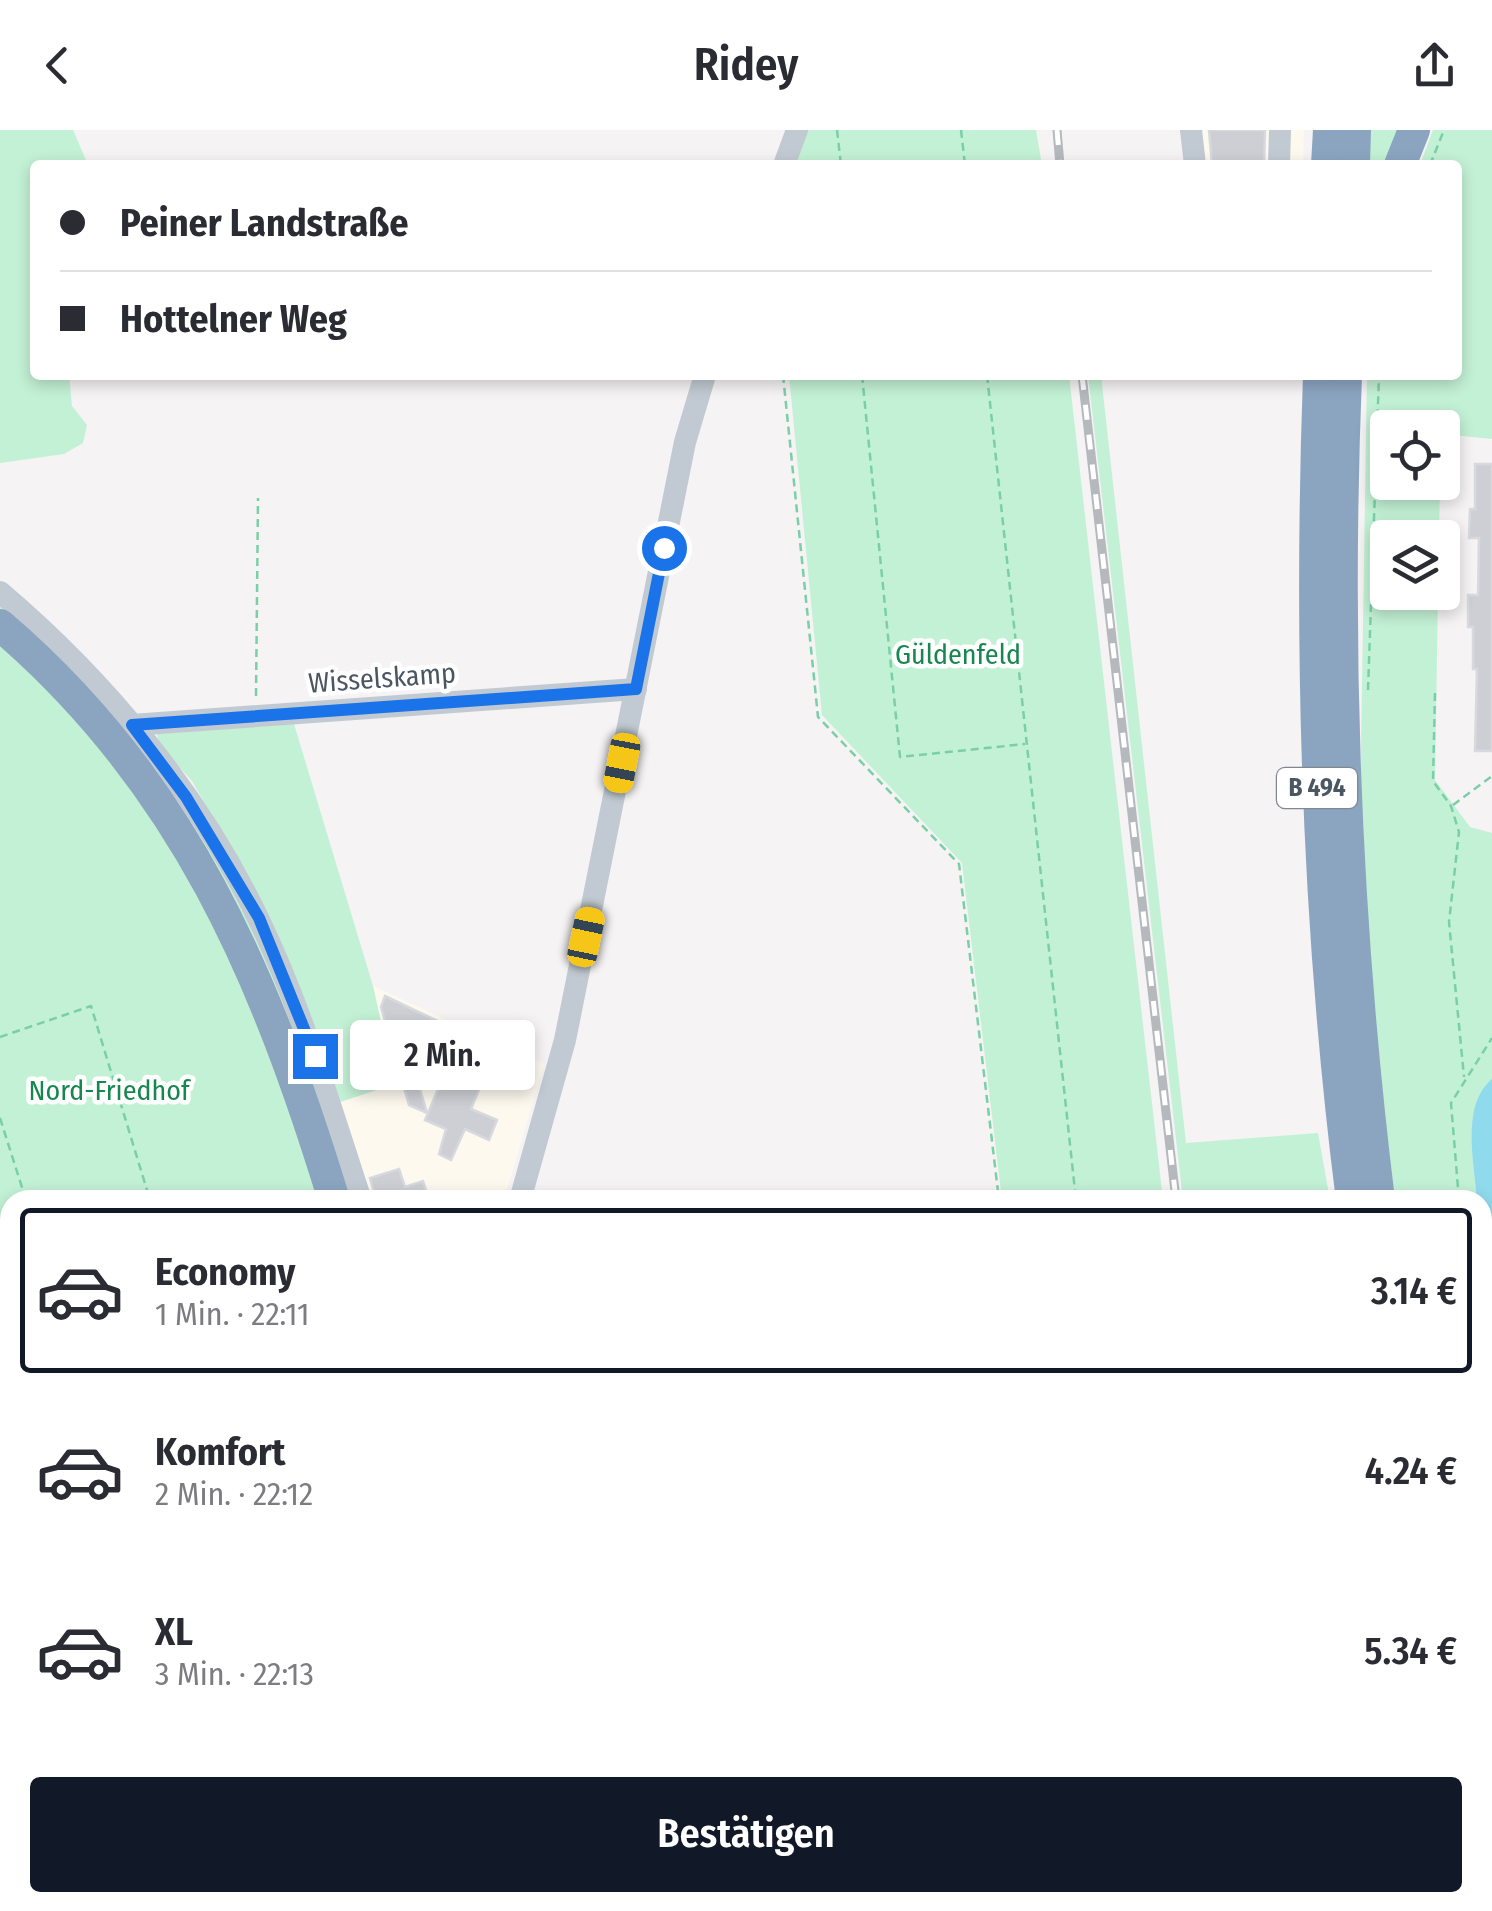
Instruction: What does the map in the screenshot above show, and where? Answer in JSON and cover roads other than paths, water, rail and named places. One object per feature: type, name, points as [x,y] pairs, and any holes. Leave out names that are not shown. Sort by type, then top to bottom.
[{"type":"highway","points":[[1327,160],[1329,130]]},
{"type":"highway","points":[[1354,160],[1355,130]]},
{"type":"highway","points":[[1402,160],[1414,130]]},
{"type":"highway","name":"B 494","points":[[1319,380],[1314,689],[1322,924],[1351,1190]]},
{"type":"highway","name":"B 494","points":[[1346,380],[1340,565],[1344,806],[1363,1072],[1378,1190]]},
{"type":"highway","points":[[0,625],[117,747],[168,814],[218,896],[284,1042],[331,1190]]},
{"type":"highway","points":[[0,649],[102,757],[185,876],[257,1021],[312,1190]]},
{"type":"street","points":[[786,160],[798,130]]},
{"type":"street","points":[[1191,130],[1194,160]]},
{"type":"street","points":[[1279,160],[1280,130]]},
{"type":"street","points":[[523,1190],[555,1084],[685,442],[704,380]]},
{"type":"street","points":[[0,592],[82,668],[132,725],[186,797],[259,918],[315,1056],[358,1190]]},
{"type":"street","name":"Wisselskamp","points":[[132,725],[636,689]]},
{"type":"water","points":[[1492,1079],[1492,1190],[1476,1190],[1472,1153],[1473,1119],[1482,1090]]},
{"type":"railway","points":[[1057,130],[1060,160]]},
{"type":"railway","points":[[1083,380],[1175,1190]]},
{"type":"park label","name":"Güldenfeld","points":[[958,654]]},
{"type":"park label","name":"Nord-Friedhof","points":[[109,1090]]}]
